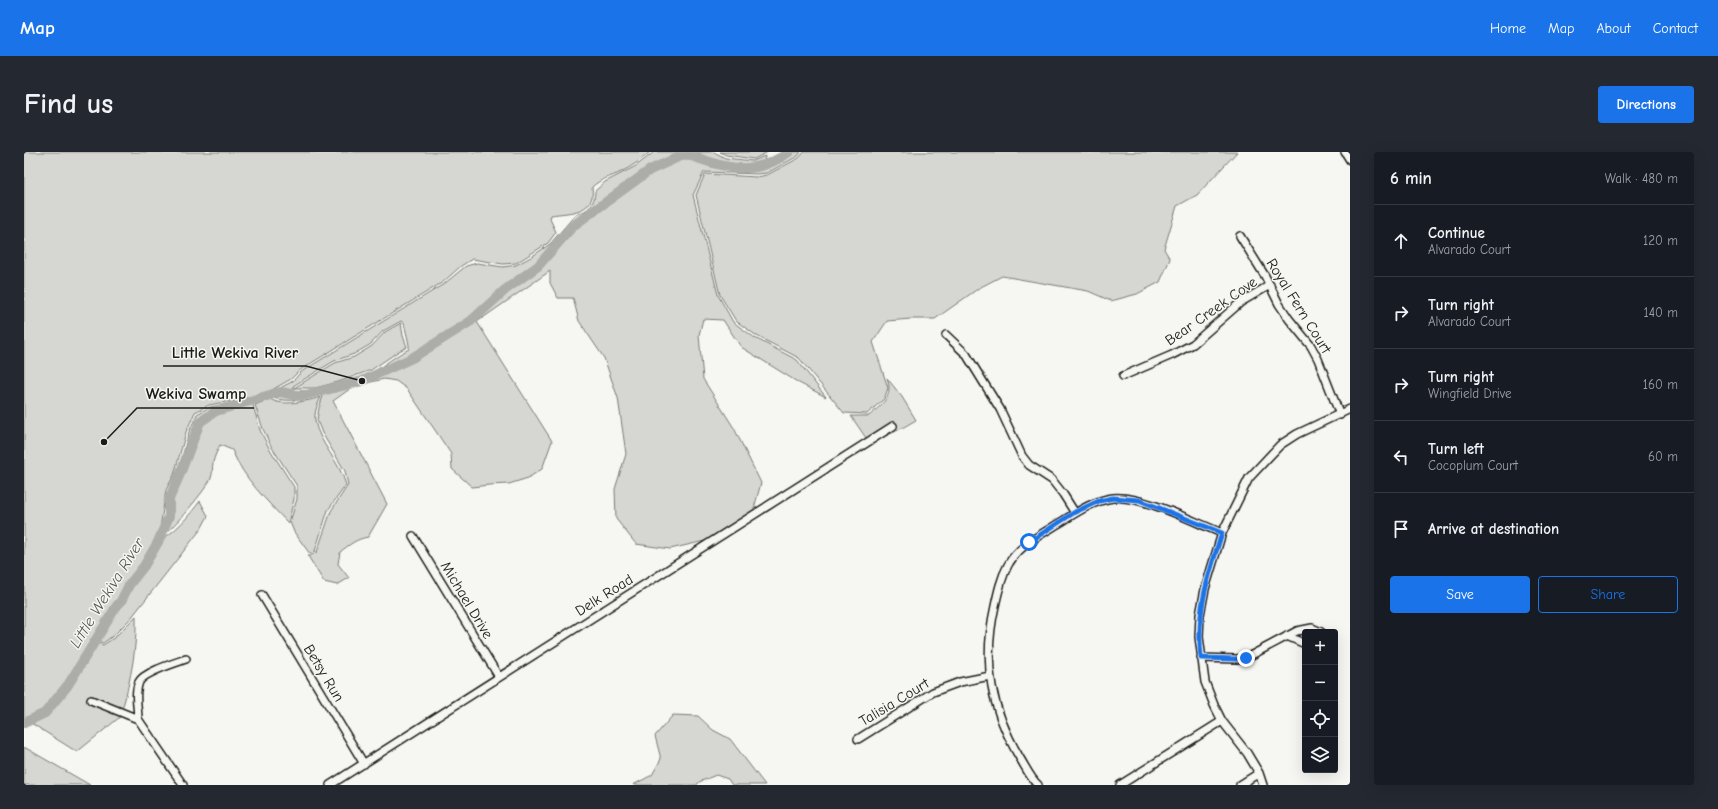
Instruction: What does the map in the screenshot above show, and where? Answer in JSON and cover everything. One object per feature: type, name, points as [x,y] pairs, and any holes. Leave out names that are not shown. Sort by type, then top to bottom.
[{"type":"street","points":[[1345,152],[1350,160]]},
{"type":"street","name":"Royal Fern Court","points":[[1240,236],[1270,285],[1288,319],[1311,346],[1318,359],[1340,415]]},
{"type":"street","name":"Bear Creek Cove","points":[[1123,376],[1172,355],[1193,344],[1241,302],[1270,285]]},
{"type":"street","points":[[946,335],[966,354],[1000,409],[1022,456],[1029,465],[1052,480],[1075,512]]},
{"type":"street","points":[[1263,785],[1259,773],[1247,753],[1222,721],[1205,682],[1199,637],[1200,615],[1205,589],[1222,533],[1249,478],[1280,445],[1297,434],[1350,409]]},
{"type":"street","name":"Delk Road","points":[[330,785],[893,426]]},
{"type":"street","points":[[1038,785],[1010,742],[998,715],[990,676],[991,624],[1000,583],[1008,565],[1018,552],[1029,542],[1075,512],[1099,501],[1113,498],[1139,500],[1222,533]]},
{"type":"street","name":"Michael Drive","points":[[413,536],[499,677]]},
{"type":"street","name":"Betsy Run","points":[[262,595],[364,764]]},
{"type":"street","points":[[1201,658],[1246,658],[1287,636],[1302,630]]},
{"type":"street","points":[[1287,636],[1302,643]]},
{"type":"street","points":[[183,785],[138,719],[137,692],[140,681],[150,673],[186,659]]},
{"type":"street","name":"Talisia Court","points":[[858,739],[933,692],[960,682],[990,676]]},
{"type":"street","points":[[91,700],[138,719]]},
{"type":"street","points":[[1120,785],[1222,721]]},
{"type":"street","points":[[1240,785],[1259,773]]},
{"type":"shaded area","points":[[24,152],[650,152],[640,161],[628,168],[595,184],[592,187],[590,202],[586,207],[573,212],[551,215],[550,219],[556,232],[548,243],[516,263],[503,264],[472,259],[461,266],[443,282],[300,370],[291,379],[270,391],[256,396],[209,405],[195,412],[186,432],[174,475],[166,490],[158,541],[176,529],[200,501],[208,516],[201,529],[131,618],[113,636],[103,643],[95,641],[66,689],[47,710],[36,718],[24,723]]},
{"type":"shaded area","points":[[654,152],[714,152],[725,158],[753,161],[765,156],[764,162],[772,166],[791,152],[801,152],[798,156],[767,173],[704,172],[693,195],[718,295],[733,322],[755,338],[797,360],[826,397],[799,383],[741,347],[723,320],[703,319],[699,335],[703,379],[734,428],[761,483],[753,512],[722,537],[670,549],[636,544],[616,519],[615,489],[626,454],[618,398],[604,358],[579,321],[573,298],[558,298],[550,283],[550,271],[477,322],[552,441],[542,469],[528,478],[509,484],[472,487],[452,469],[451,454],[407,389],[396,381],[384,379],[354,386],[333,401],[387,504],[368,537],[356,541],[340,552],[338,564],[349,578],[337,585],[324,582],[308,556],[317,552],[331,511],[348,485],[345,471],[322,433],[317,420],[323,396],[319,395],[305,399],[292,400],[283,400],[270,397],[255,402],[253,405],[260,430],[269,448],[294,487],[294,499],[288,523],[249,480],[232,450],[220,445],[214,458],[212,476],[203,491],[162,537],[169,491],[177,475],[189,432],[197,414],[210,407],[256,398],[271,393],[293,381],[301,372],[444,284],[466,266],[477,263],[503,267],[516,265],[531,257],[550,244],[576,214],[590,207],[594,200],[595,191],[605,182],[636,166]],"holes":[[[401,321],[404,323],[409,349],[373,372],[333,387],[302,391],[293,390],[293,386],[334,361],[354,354],[371,344],[383,331]]]},
{"type":"shaded area","points":[[720,152],[768,152],[754,159],[726,155]]},
{"type":"shaded area","points":[[804,152],[1237,152],[1197,195],[1177,206],[1164,249],[1170,259],[1160,282],[1137,294],[1111,301],[1088,291],[1002,276],[979,288],[935,319],[887,321],[873,342],[888,388],[884,399],[867,414],[844,413],[799,358],[757,336],[736,321],[720,295],[696,195],[705,174],[757,177],[767,175],[799,158]]},
{"type":"shaded area","points":[[401,323],[403,336],[407,347],[371,370],[338,382],[315,388],[294,388],[335,363],[354,357],[372,346],[385,332]]},
{"type":"shaded area","points":[[887,378],[902,397],[916,420],[886,436],[866,438],[851,416],[869,416],[886,400],[889,390]]},
{"type":"shaded area","points":[[321,397],[315,415],[317,429],[339,468],[346,485],[328,510],[315,551],[310,554],[294,532],[290,522],[297,499],[297,486],[271,446],[263,429],[255,405],[270,399],[281,403],[288,403],[302,402]]},
{"type":"shaded area","points":[[136,616],[136,640],[133,663],[122,710],[90,696],[87,701],[121,715],[120,717],[77,752],[31,723],[52,709],[61,699],[96,643],[103,645],[114,638]]},
{"type":"shaded area","points":[[673,715],[698,716],[713,730],[730,739],[765,785],[732,785],[728,779],[716,775],[699,782],[697,785],[633,785],[652,775],[661,759],[655,736]]},
{"type":"shaded area","points":[[24,747],[90,785],[24,785]]},
{"type":"waterway","name":"Little Wekiva River","points":[[24,723],[45,713],[68,685],[121,601],[129,585],[144,566],[158,542],[169,516],[169,499],[200,422],[216,411],[280,392],[302,396],[362,381],[412,358],[471,321],[505,290],[538,266],[573,226],[650,170],[685,154],[725,166],[750,168],[763,166],[789,152]]},
{"type":"place","name":"Little Wekiva River","points":[[362,381]]},
{"type":"place","name":"Wekiva Swamp","points":[[104,442]]},
{"type":"route","points":[[1029,542],[1075,512],[1099,501],[1113,498],[1139,500],[1222,533],[1211,566],[1200,615],[1199,637],[1201,658],[1246,658]]}]
